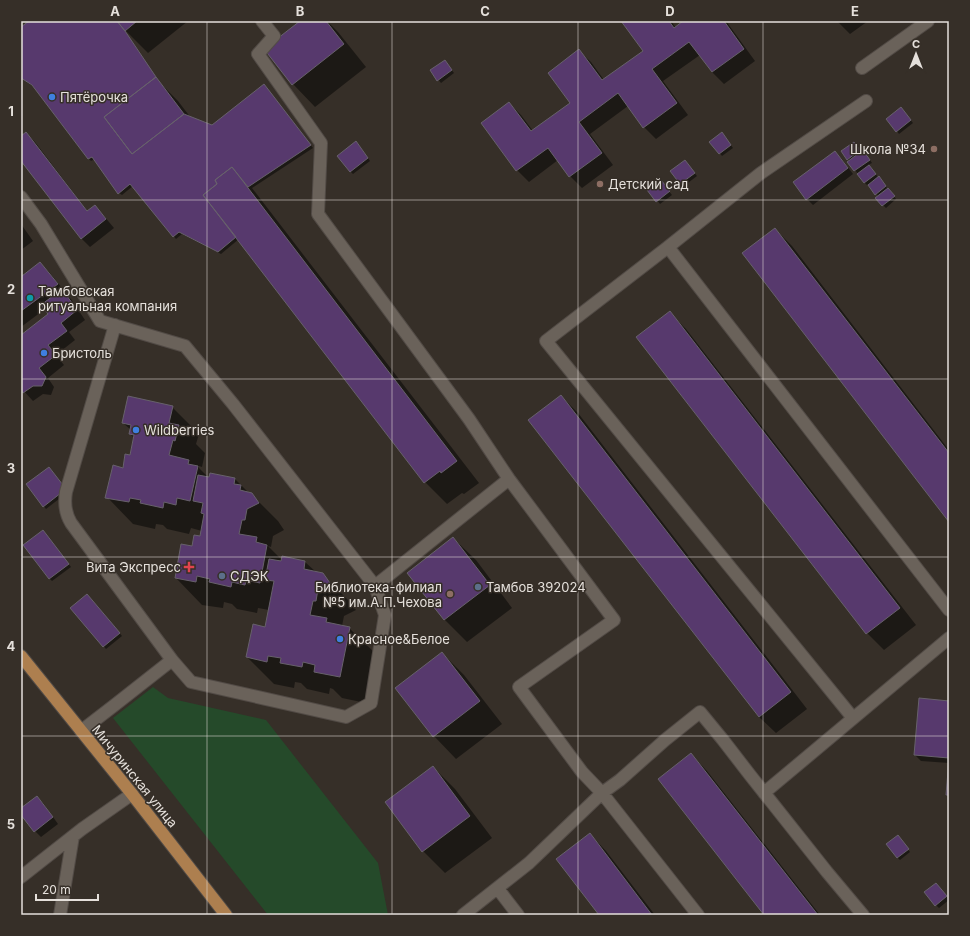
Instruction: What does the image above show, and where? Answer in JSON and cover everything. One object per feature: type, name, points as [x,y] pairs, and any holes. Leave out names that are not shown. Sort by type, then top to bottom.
[{"type":"main road","name":"Мичуринская улица","points":[[21,656],[132,794],[226,915]]},
{"type":"lane","points":[[262,21],[274,36],[258,54],[321,143],[318,214],[469,419],[509,479],[614,620],[519,687],[582,772],[602,793],[698,915]]},
{"type":"lane","points":[[862,68],[928,21]]},
{"type":"lane","points":[[853,718],[546,341],[761,173],[866,101]]},
{"type":"lane","points":[[21,197],[41,224],[100,321],[115,325],[185,346],[233,404],[375,586],[385,615],[370,703],[346,717],[191,682],[172,660],[71,523],[66,512],[66,492],[115,325]]},
{"type":"lane","points":[[668,247],[949,610]]},
{"type":"lane","points":[[375,586],[509,479]]},
{"type":"lane","points":[[764,793],[949,638]]},
{"type":"lane","points":[[81,731],[172,660]]},
{"type":"lane","points":[[463,915],[529,863],[602,793],[620,780],[665,740],[700,712],[826,872],[862,915]]},
{"type":"lane","points":[[21,877],[73,836],[132,794]]},
{"type":"lane","points":[[60,915],[73,836]]},
{"type":"lane","points":[[498,888],[518,915]]},
{"type":"green space","points":[[153,687],[168,698],[266,720],[378,863],[388,915],[268,915],[113,718]]},
{"type":"building","points":[[29,21],[117,21],[125,31],[156,77],[104,117],[132,154],[184,114],[212,125],[264,84],[311,145],[248,187],[232,167],[215,180],[217,184],[203,195],[236,237],[218,252],[179,232],[173,237],[130,184],[118,194],[92,157],[88,159],[32,85],[21,78],[21,27]]},
{"type":"building","points":[[117,21],[137,21],[125,31]]},
{"type":"building","points":[[300,21],[326,21],[344,44],[292,85],[264,49]]},
{"type":"building","points":[[621,21],[669,21],[674,28],[683,21],[724,21],[744,49],[712,72],[689,42],[652,69],[677,103],[643,128],[618,93],[579,122],[602,153],[569,177],[548,148],[516,171],[481,123],[509,102],[531,131],[570,103],[548,73],[579,49],[602,80],[643,51]]},
{"type":"building","points":[[445,60],[452,70],[437,81],[430,70]]},
{"type":"building","points":[[156,77],[184,114],[132,154],[104,117]]},
{"type":"building","points":[[901,107],[911,120],[896,132],[886,119]]},
{"type":"building","points":[[26,132],[87,211],[95,205],[106,219],[81,239],[21,161],[21,136]]},
{"type":"building","points":[[722,132],[731,145],[719,154],[709,142]]},
{"type":"building","points":[[356,141],[368,158],[350,172],[337,156]]},
{"type":"building","points":[[854,142],[860,150],[847,160],[841,151]]},
{"type":"building","points":[[863,150],[870,160],[854,171],[847,162]]},
{"type":"building","points":[[835,151],[848,168],[806,200],[793,182]]},
{"type":"building","points":[[685,160],[695,173],[680,184],[670,171]]},
{"type":"building","points":[[869,165],[876,174],[864,183],[857,174]]},
{"type":"building","points":[[232,167],[457,461],[441,473],[440,471],[424,483],[203,195],[217,184],[215,180]]},
{"type":"building","points":[[879,176],[886,186],[875,195],[868,185]]},
{"type":"building","points":[[661,180],[670,191],[656,202],[647,190]]},
{"type":"building","points":[[888,188],[895,196],[882,206],[875,198]]},
{"type":"building","points":[[775,228],[949,453],[949,522],[742,253]]},
{"type":"building","name":"Тамбовская ритуальная компания","points":[[40,262],[58,284],[21,311],[21,275],[22,276]]},
{"type":"building","points":[[62,289],[77,310],[61,323],[67,331],[48,345],[56,355],[39,368],[46,377],[42,386],[33,386],[23,393],[21,389],[21,335],[48,314],[41,305]]},
{"type":"building","points":[[670,311],[900,608],[866,634],[636,337]]},
{"type":"building","points":[[561,395],[791,692],[759,717],[528,420]]},
{"type":"building","points":[[128,396],[173,406],[169,423],[179,425],[175,441],[173,440],[169,455],[189,460],[188,464],[198,466],[190,501],[177,498],[176,505],[164,502],[163,508],[140,503],[141,500],[130,498],[129,502],[105,498],[113,465],[123,468],[125,454],[130,455],[134,435],[129,434],[131,425],[122,423]]},
{"type":"building","points":[[49,467],[66,489],[43,507],[26,484]]},
{"type":"building","points":[[210,473],[235,478],[234,484],[241,485],[240,490],[252,493],[259,503],[247,509],[245,520],[242,520],[239,534],[257,537],[256,542],[267,545],[260,583],[246,580],[245,585],[232,582],[231,587],[209,582],[210,579],[197,576],[196,582],[175,578],[181,544],[192,546],[194,535],[200,536],[204,514],[201,513],[203,503],[193,501],[198,475],[209,477]]},
{"type":"building","points":[[43,530],[69,564],[49,579],[23,545]]},
{"type":"building","points":[[453,537],[490,585],[444,620],[407,573]]},
{"type":"building","points":[[282,556],[305,561],[304,569],[323,573],[330,583],[318,589],[316,601],[313,601],[310,615],[327,618],[326,622],[350,627],[340,677],[314,672],[315,665],[303,662],[302,667],[280,663],[281,658],[268,656],[267,662],[246,657],[253,624],[265,627],[274,581],[265,580],[269,559],[281,561]]},
{"type":"building","points":[[87,594],[120,633],[103,647],[70,608]]},
{"type":"building","points":[[442,652],[480,701],[433,737],[395,688]]},
{"type":"building","points":[[919,698],[949,701],[949,758],[914,755]]},
{"type":"building","points":[[691,753],[818,915],[764,915],[658,779]]},
{"type":"building","points":[[949,759],[949,795],[946,795]]},
{"type":"building","points":[[433,766],[470,816],[422,852],[385,802]]},
{"type":"building","points":[[37,796],[53,817],[34,832],[21,815],[21,808]]},
{"type":"building","points":[[590,833],[652,915],[599,915],[556,859]]},
{"type":"building","points":[[898,835],[909,849],[897,858],[886,844]]},
{"type":"building","points":[[936,883],[947,896],[935,906],[924,892]]},
{"type":"place","name":"Пятёрочка","points":[[52,97]]},
{"type":"place","name":"Школа №34","points":[[934,149]]},
{"type":"place","name":"Детский сад","points":[[600,184]]},
{"type":"place","name":"Тамбовская ритуальная компания","points":[[30,298]]},
{"type":"place","name":"Бристоль","points":[[44,353]]},
{"type":"place","name":"Wildberries","points":[[136,430]]},
{"type":"place","name":"Вита Экспресс","points":[[189,567]]},
{"type":"place","name":"СДЭК","points":[[222,576]]},
{"type":"place","name":"Тамбов 392024","points":[[478,587]]},
{"type":"place","name":"Библиотека-филиал №5 им.А.П.Чехова","points":[[450,594]]},
{"type":"place","name":"Красное&Белое","points":[[340,639]]}]
